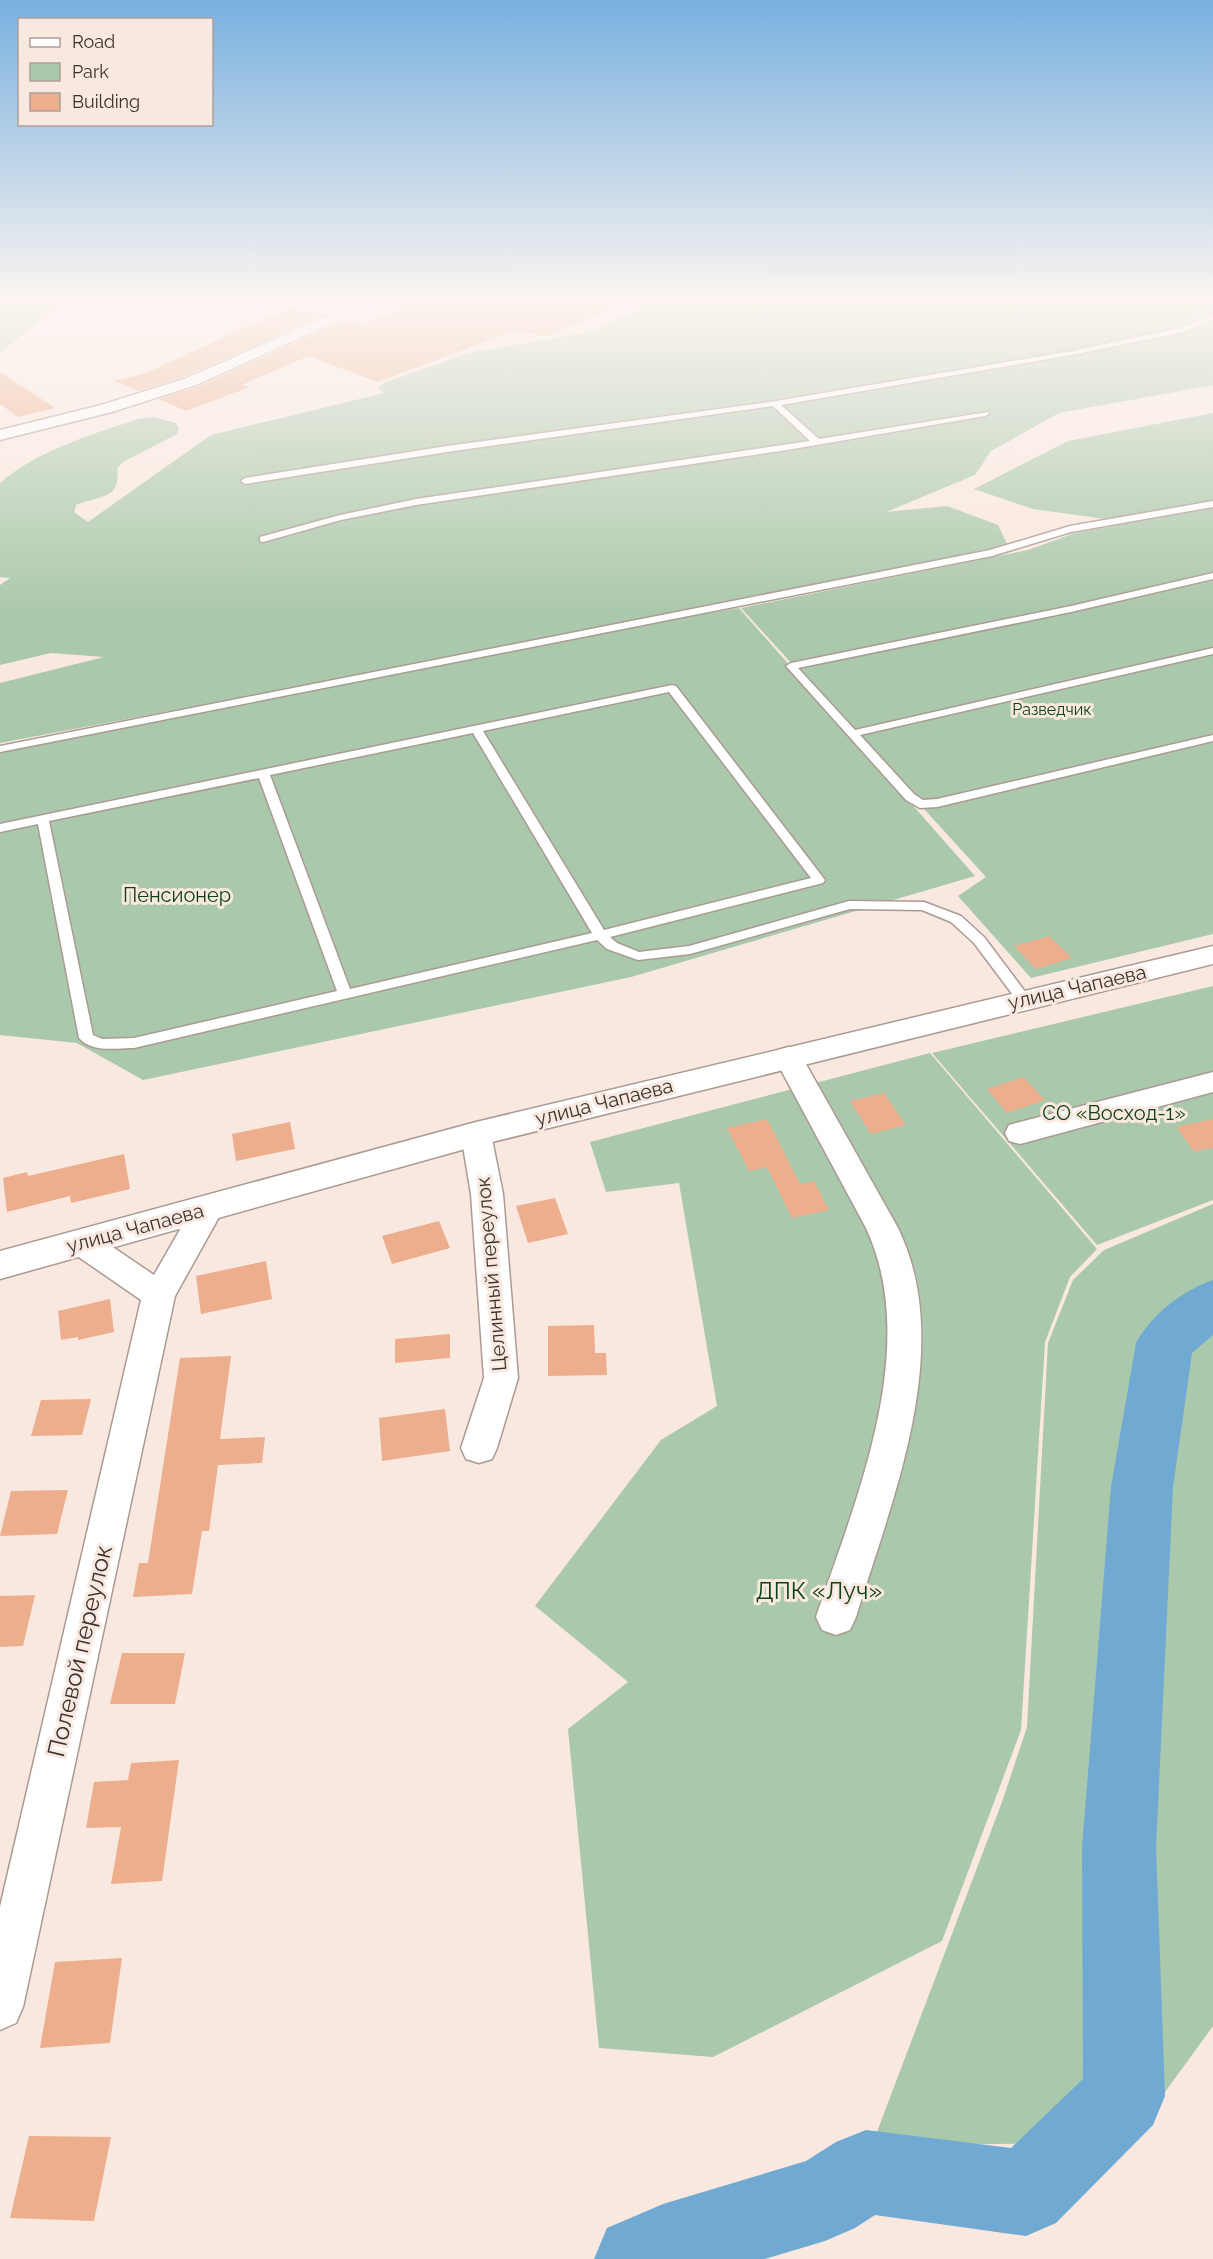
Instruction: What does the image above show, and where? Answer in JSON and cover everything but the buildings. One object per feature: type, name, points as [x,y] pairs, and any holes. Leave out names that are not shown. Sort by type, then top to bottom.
[{"type":"street","points":[[0,435],[125,403]]},
{"type":"street","name":"улица Чапаева","points":[[0,1264],[476,1134],[788,1056],[1213,955]]},
{"type":"street","points":[[788,1056],[879,1222],[895,1257],[905,1299],[905,1357],[885,1459],[836,1617]]},
{"type":"street","points":[[1020,1133],[1213,1082]]},
{"type":"street","name":"Целинный переулок","points":[[476,1134],[487,1194],[501,1378],[479,1448]]},
{"type":"street","name":"Полевой переулок","points":[[0,2007],[159,1295],[208,1208]]},
{"type":"street","points":[[81,1242],[159,1295]]},
{"type":"lane","points":[[245,481],[447,449],[773,403]]},
{"type":"lane","points":[[776,403],[779,410],[817,442]]},
{"type":"lane","points":[[263,539],[340,518],[416,502],[817,442],[986,414]]},
{"type":"lane","points":[[0,748],[981,556],[1032,543],[1070,530],[1213,504]]},
{"type":"lane","points":[[1213,576],[1071,609],[791,666],[910,797],[920,804],[937,803],[1213,738]]},
{"type":"lane","points":[[852,734],[1213,651]]},
{"type":"lane","points":[[0,828],[672,688],[819,880],[600,935],[134,1043],[100,1044],[86,1038],[42,820]]},
{"type":"lane","points":[[476,729],[600,935],[612,946],[638,956],[690,950],[849,905],[924,906],[956,919],[979,940],[1024,1000]]},
{"type":"lane","points":[[263,773],[345,994]]},
{"type":"green space","points":[[341,403],[1112,403],[1059,413],[991,451],[975,475],[886,512],[947,506],[998,525],[1009,548],[446,659],[0,743],[0,683],[104,657],[51,653],[0,665],[0,585],[10,578],[0,577],[0,483],[15,471],[48,452],[102,431],[138,419],[154,417],[176,423],[179,428],[177,434],[123,462],[117,469],[118,479],[112,491],[100,498],[76,505],[74,512],[88,522],[211,435]]},
{"type":"green space","points":[[1213,413],[1213,502],[1113,520],[1033,509],[974,489],[1068,441]]},
{"type":"green space","name":"Разведчик","points":[[1213,508],[1213,934],[1031,978],[958,896],[986,877],[741,608],[1028,550],[1075,533]]},
{"type":"green space","name":"Пенсионер","points":[[739,608],[975,876],[631,977],[143,1080],[77,1043],[0,1035],[0,753],[648,623]]},
{"type":"green space","name":"СО «Восход-1»","points":[[1213,986],[1213,1200],[1097,1245],[932,1053]]},
{"type":"green space","name":"ДПК «Луч»","points":[[930,1053],[1097,1249],[1070,1277],[1045,1342],[1021,1730],[942,1941],[713,2057],[599,2048],[568,1729],[628,1682],[535,1606],[661,1440],[717,1406],[679,1183],[606,1192],[590,1142]]},
{"type":"green space","points":[[1213,1204],[1213,2026],[1128,2143],[872,2145],[1002,1802],[1027,1727],[1048,1343],[1073,1280],[1104,1250]]},
{"type":"waterway","points":[[638,2259],[663,2247],[825,2198],[866,2172],[1026,2193],[1124,2096],[1119,1848],[1142,1487],[1165,1343],[1213,1302]]}]
